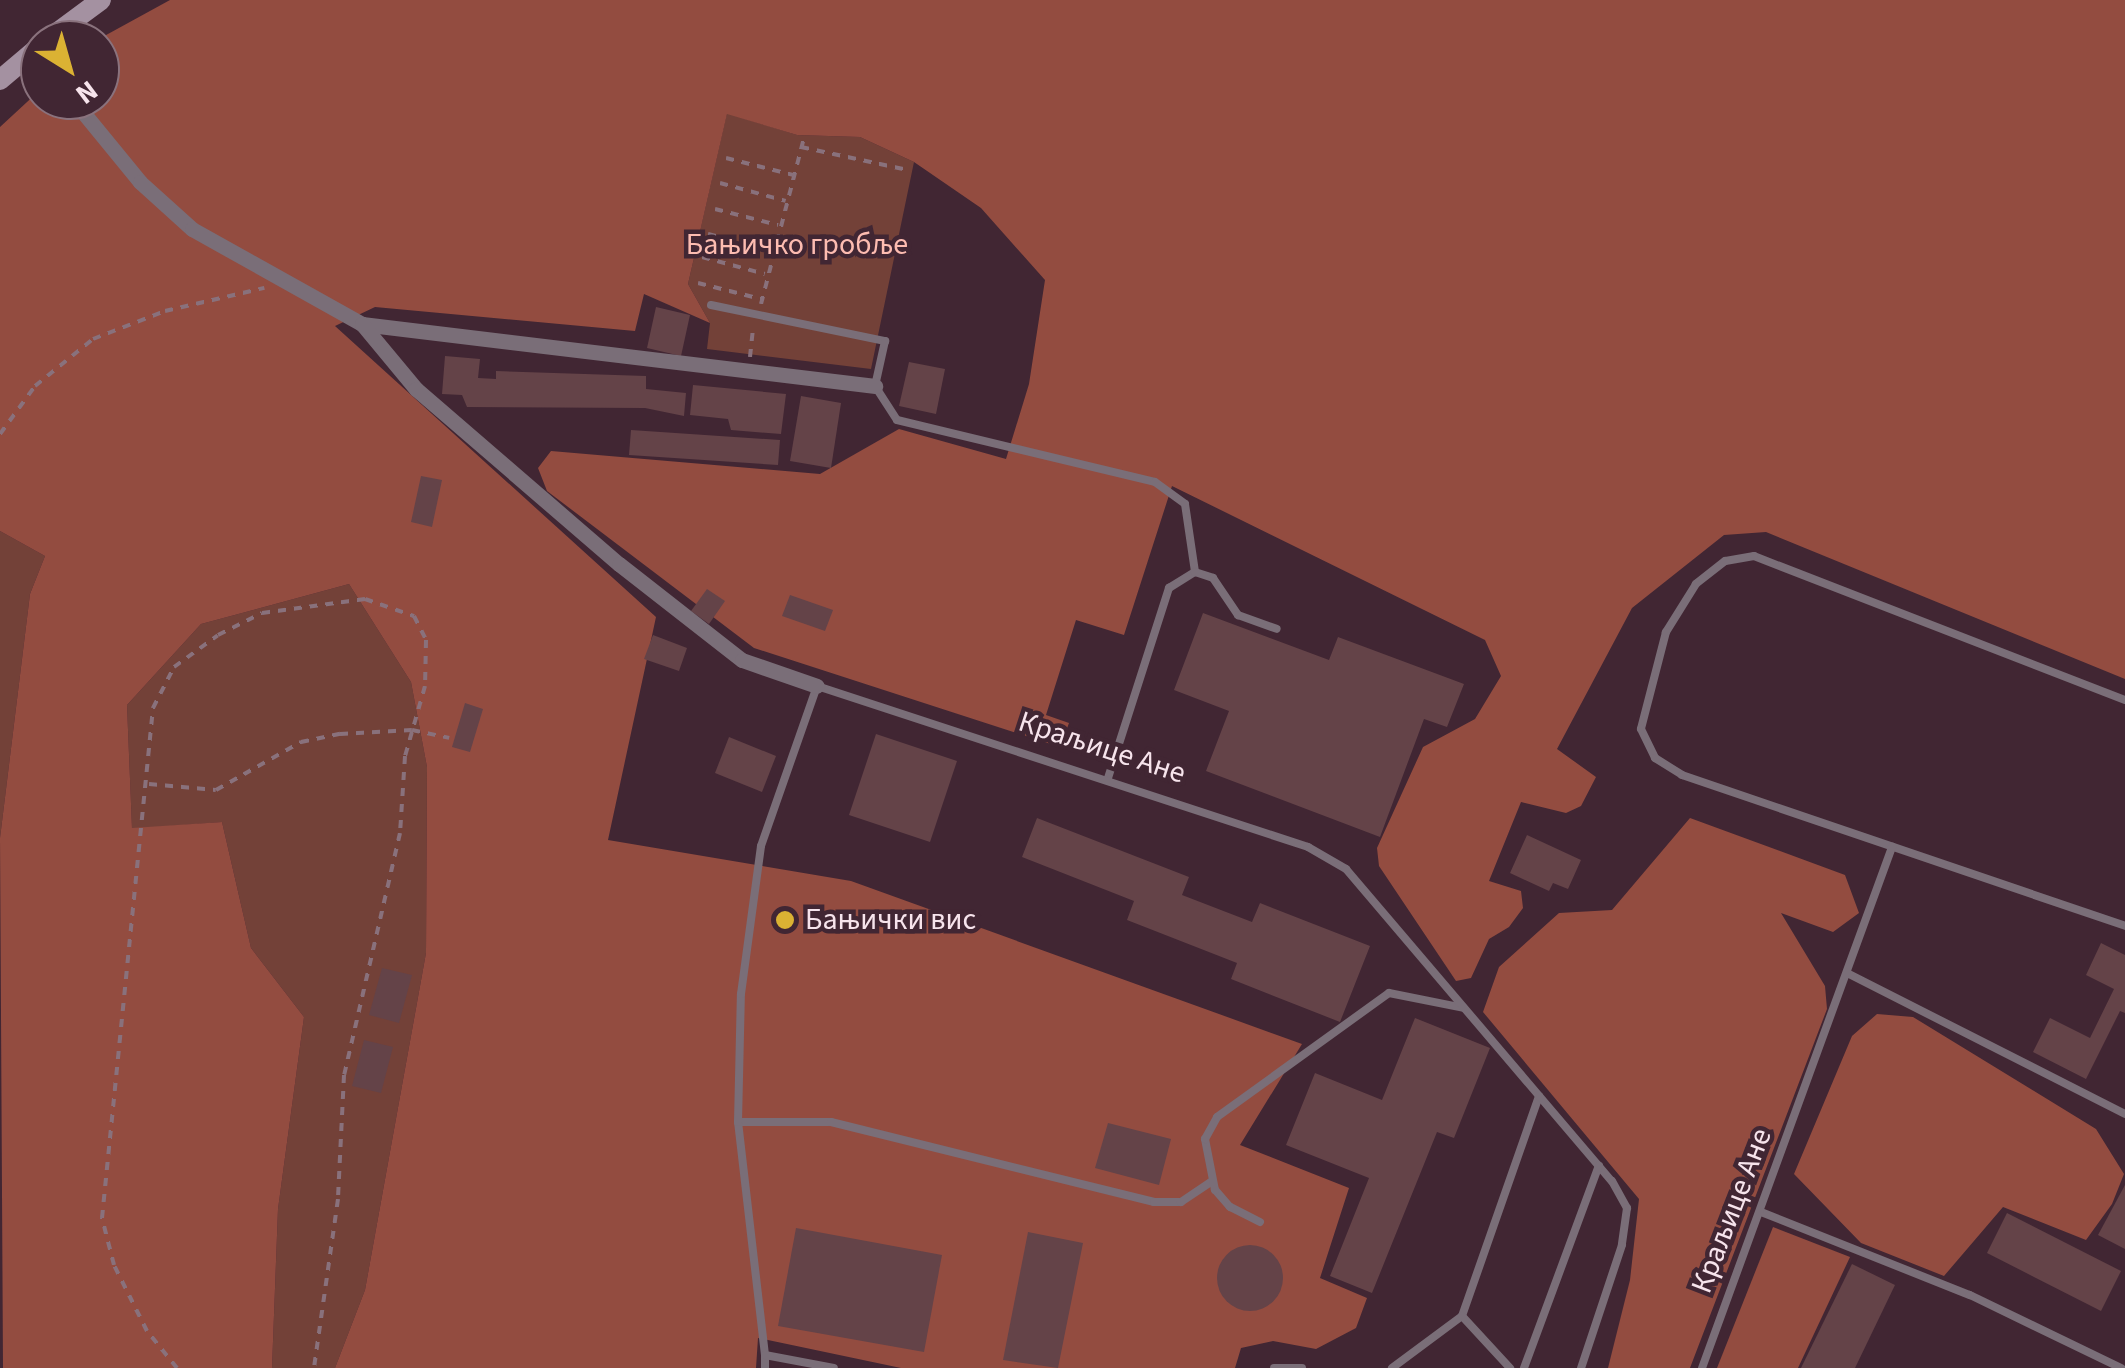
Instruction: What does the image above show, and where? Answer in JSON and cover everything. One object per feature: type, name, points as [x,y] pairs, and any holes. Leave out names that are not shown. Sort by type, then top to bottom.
[{"type":"main road","points":[[76,20],[101,0]]},
{"type":"main road","points":[[0,80],[20,64]]},
{"type":"street","points":[[89,120],[140,182],[192,230],[362,324],[875,386]]},
{"type":"street","name":"Краљице Ане","points":[[362,324],[416,389],[619,564],[742,660],[817,686]]},
{"type":"lane","points":[[711,305],[756,318],[885,341],[875,386],[897,420],[1155,482],[1185,504],[1195,572]]},
{"type":"lane","points":[[2125,700],[1754,556],[1725,561],[1696,584],[1666,632],[1642,729],[1654,758],[1682,775],[2125,926]]},
{"type":"lane","points":[[1195,572],[1213,578],[1238,614],[1277,629]]},
{"type":"lane","points":[[1108,778],[1169,588],[1195,572]]},
{"type":"lane","points":[[765,1368],[738,1122],[741,994],[761,846],[817,686]]},
{"type":"lane","name":"Краљице Ане","points":[[817,686],[1308,846],[1346,869],[1599,1165],[1627,1208],[1622,1245],[1581,1368]]},
{"type":"lane","name":"Краљице Ане","points":[[1702,1368],[1849,974],[1892,846]]},
{"type":"lane","points":[[1849,974],[2125,1114]]},
{"type":"lane","points":[[1260,1222],[1230,1207],[1212,1180],[1205,1139],[1216,1116],[1366,1003],[1389,993],[1464,1008]]},
{"type":"lane","points":[[1392,1368],[1462,1316],[1539,1096]]},
{"type":"lane","points":[[738,1122],[849,1126],[1154,1202],[1181,1202],[1212,1180]]},
{"type":"lane","points":[[1524,1368],[1599,1165]]},
{"type":"lane","points":[[1761,1212],[1970,1295],[2121,1368]]},
{"type":"lane","points":[[1462,1316],[1510,1368]]},
{"type":"lane","points":[[765,1356],[834,1368]]},
{"type":"lane","points":[[1274,1368],[1302,1368]]},
{"type":"path","points":[[748,372],[766,274],[804,138]]},
{"type":"path","points":[[801,147],[907,170]]},
{"type":"path","points":[[726,158],[793,175]]},
{"type":"path","points":[[720,183],[786,201]]},
{"type":"path","points":[[715,209],[779,226]]},
{"type":"path","points":[[708,234],[772,250]]},
{"type":"path","points":[[702,257],[766,274]]},
{"type":"path","points":[[0,434],[35,386],[93,340],[165,311],[284,283]]},
{"type":"path","points":[[698,284],[762,300]]},
{"type":"path","points":[[177,1368],[148,1332],[114,1265],[102,1218],[153,708],[174,667],[262,613],[314,601],[365,600],[414,616],[426,640],[425,686],[412,730],[400,833],[344,1075],[338,1199],[314,1368]]},
{"type":"path","points":[[147,784],[216,790],[301,742],[412,730],[449,738]]},
{"type":"green space","name":"Бањичко гробље","points":[[727,113],[797,135],[860,137],[914,162],[871,369],[707,349],[710,323],[688,284]]},
{"type":"green space","points":[[0,531],[45,556],[30,594],[0,838]]},
{"type":"green space","points":[[349,584],[411,682],[427,767],[426,953],[365,1290],[335,1368],[272,1368],[278,1209],[304,1017],[251,948],[222,822],[132,829],[127,705],[201,624]]},
{"type":"shaded area","points":[[170,0],[2125,0],[2125,679],[1766,532],[1724,535],[1632,608],[1557,749],[1596,777],[1581,806],[1566,813],[1521,802],[1489,881],[1521,891],[1523,908],[1509,927],[1489,939],[1471,978],[1456,981],[1379,866],[1377,848],[1423,747],[1475,719],[1501,676],[1485,640],[1172,486],[1124,635],[1076,620],[1046,715],[1069,723],[1060,747],[754,648],[547,491],[538,468],[551,451],[820,474],[899,429],[1006,459],[1029,384],[1045,280],[981,208],[914,162],[860,137],[797,135],[727,114],[688,284],[710,323],[644,294],[635,331],[375,307],[335,326],[656,617],[608,840],[851,881],[1302,1044],[1240,1145],[1349,1188],[1320,1278],[1367,1298],[1356,1328],[1316,1349],[1273,1341],[1241,1348],[1235,1368],[901,1368],[758,1338],[756,1368],[335,1368],[365,1290],[426,953],[427,767],[411,682],[349,584],[201,624],[127,705],[132,828],[222,822],[251,948],[304,1017],[278,1209],[272,1368],[3,1368],[0,838],[30,594],[45,556],[0,531],[0,127],[20,108],[20,120],[120,120],[120,27]]},
{"type":"shaded area","points":[[1690,818],[1845,875],[1859,913],[1833,932],[1781,913],[1825,986],[1827,1009],[1690,1368],[1608,1368],[1630,1280],[1639,1199],[1483,1012],[1499,967],[1559,913],[1612,910]]},
{"type":"shaded area","points":[[1877,1014],[1913,1017],[2096,1129],[2124,1174],[2112,1204],[2086,1240],[2003,1207],[1944,1276],[1861,1243],[1794,1174],[1852,1036]]},
{"type":"shaded area","points":[[1773,1227],[1850,1257],[1798,1368],[1717,1368]]},
{"type":"building","points":[[656,307],[690,315],[681,356],[647,348]]},
{"type":"building","points":[[445,356],[480,359],[478,378],[496,379],[496,371],[646,376],[646,389],[686,393],[684,416],[645,408],[467,407],[462,395],[442,394]]},
{"type":"building","points":[[909,362],[945,369],[936,414],[899,406]]},
{"type":"building","points":[[693,385],[786,394],[781,434],[731,430],[728,419],[690,415]]},
{"type":"building","points":[[801,396],[841,403],[831,468],[790,461]]},
{"type":"building","points":[[631,430],[780,440],[778,465],[629,455]]},
{"type":"building","points":[[421,476],[442,480],[432,527],[411,522]]},
{"type":"building","points":[[707,589],[725,601],[709,624],[691,611]]},
{"type":"building","points":[[790,595],[833,610],[825,631],[782,616]]},
{"type":"building","points":[[1203,613],[1329,660],[1338,637],[1464,684],[1447,727],[1424,719],[1380,837],[1206,771],[1229,711],[1174,690]]},
{"type":"building","points":[[653,635],[687,648],[679,671],[644,659]]},
{"type":"building","points":[[465,703],[483,709],[470,752],[452,747]]},
{"type":"building","points":[[876,734],[957,761],[930,842],[849,815]]},
{"type":"building","points":[[729,737],[776,756],[762,792],[715,773]]},
{"type":"building","points":[[1037,818],[1189,877],[1182,895],[1252,922],[1260,903],[1370,946],[1340,1022],[1231,979],[1237,963],[1127,920],[1134,901],[1022,857]]},
{"type":"building","points":[[1527,835],[1581,860],[1568,889],[1553,883],[1549,891],[1510,873]]},
{"type":"building","points":[[2101,943],[2125,955],[2125,1013],[2120,1011],[2086,1079],[2033,1052],[2050,1018],[2090,1038],[2114,989],[2086,975]]},
{"type":"building","points":[[382,968],[412,975],[399,1023],[369,1015]]},
{"type":"building","points":[[1415,1018],[1490,1048],[1454,1138],[1437,1132],[1372,1293],[1330,1276],[1369,1178],[1286,1145],[1315,1073],[1382,1100]]},
{"type":"building","points":[[364,1040],[393,1047],[381,1093],[352,1086]]},
{"type":"building","points":[[1108,1123],[1171,1139],[1159,1185],[1095,1168]]},
{"type":"building","points":[[2125,1185],[2125,1249],[2098,1235]]},
{"type":"building","points":[[2007,1213],[2121,1271],[2101,1311],[1987,1253]]},
{"type":"building","points":[[796,1228],[942,1255],[924,1352],[778,1326]]},
{"type":"building","points":[[1028,1232],[1083,1243],[1058,1368],[1003,1360]]},
{"type":"building","points":[[1250,1245],[1273,1255],[1283,1278],[1273,1301],[1250,1311],[1227,1301],[1217,1278],[1227,1255]]},
{"type":"building","points":[[1852,1264],[1895,1285],[1855,1368],[1801,1368]]},
{"type":"place","name":"Бањички вис","points":[[785,920]]}]
